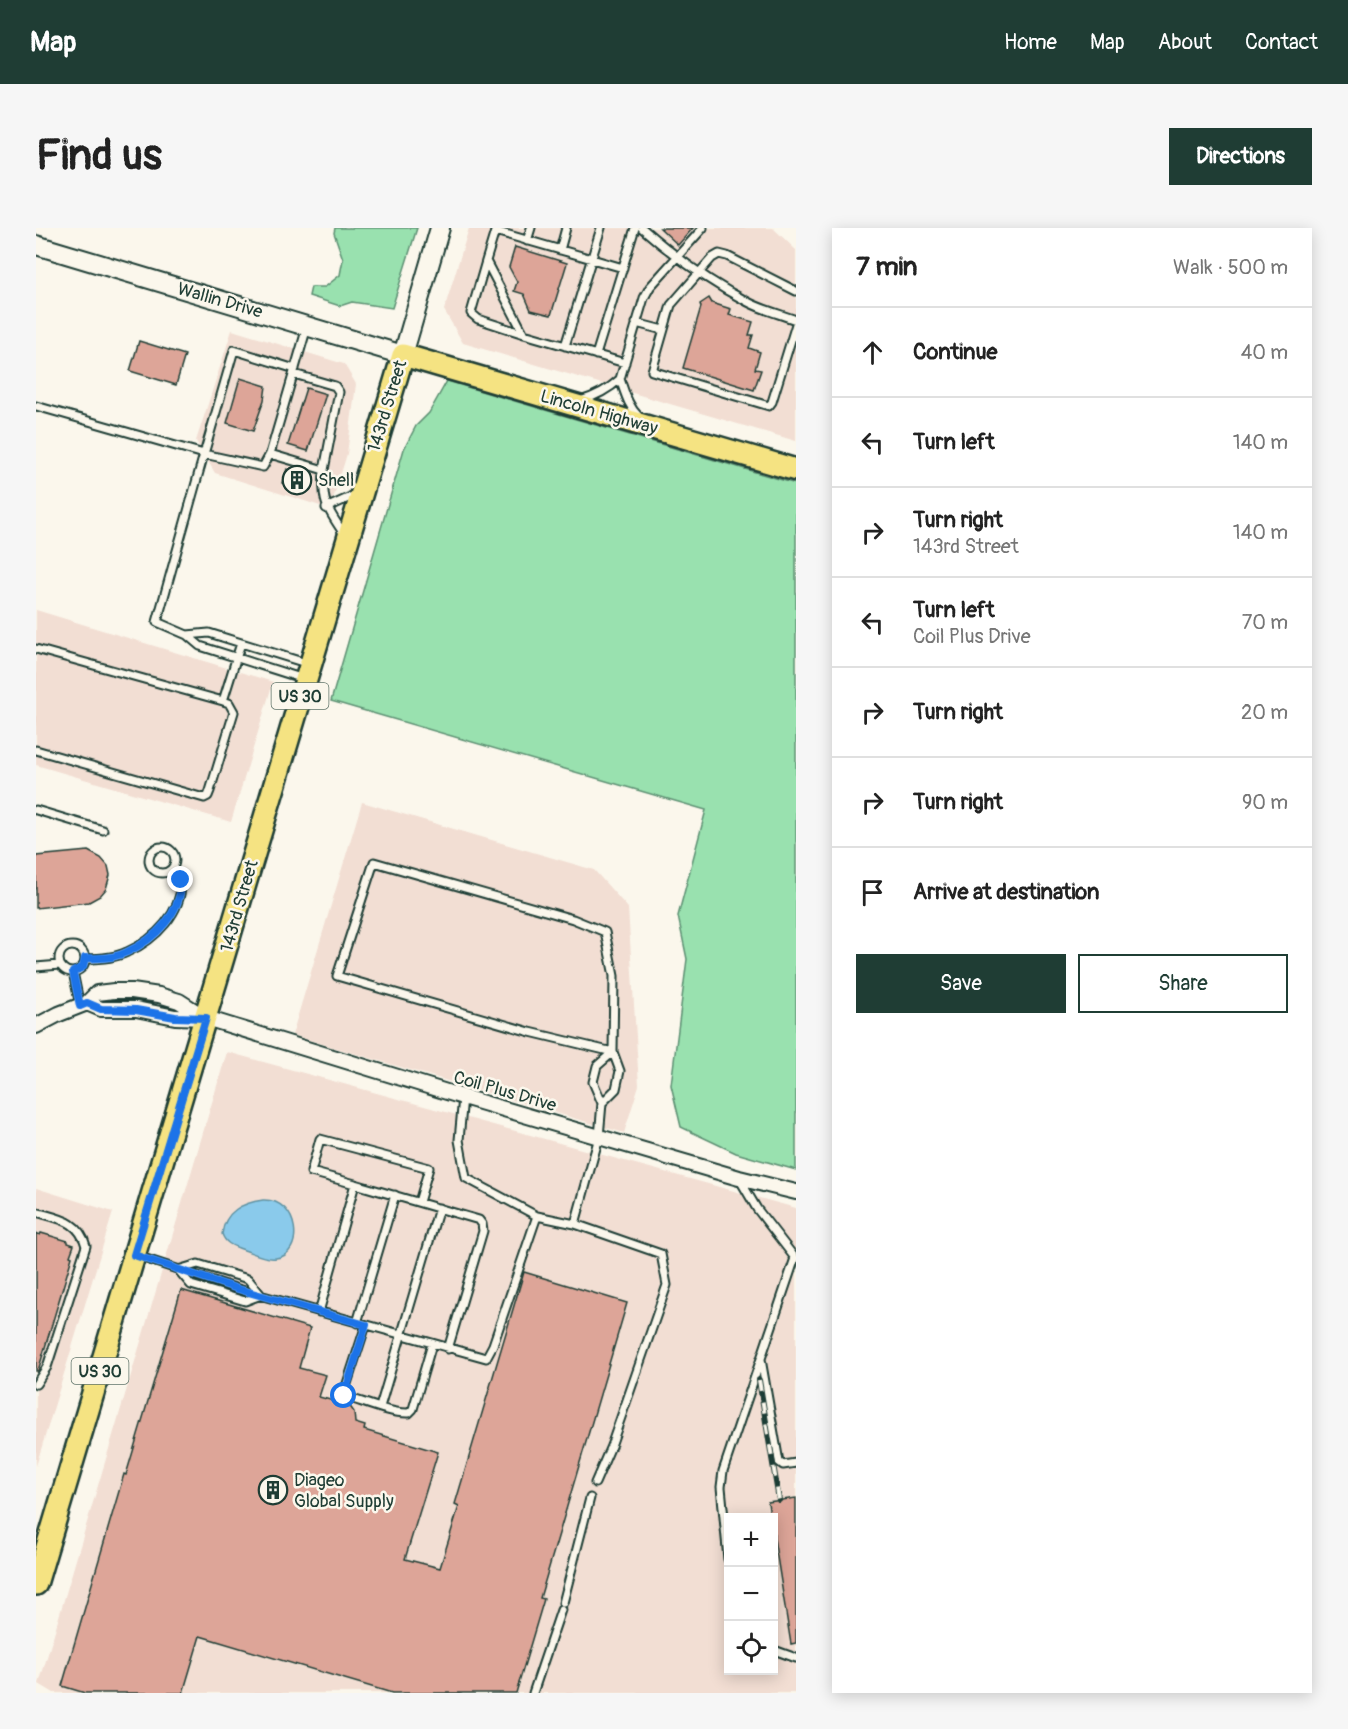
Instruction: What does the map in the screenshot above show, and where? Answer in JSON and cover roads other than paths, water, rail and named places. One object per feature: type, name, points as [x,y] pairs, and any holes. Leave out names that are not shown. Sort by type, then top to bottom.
[{"type":"main road","name":"143rd Street","points":[[36,1584],[440,228]]},
{"type":"main road","name":"Wallin Drive","points":[[36,245],[403,355]]},
{"type":"main road","name":"Lincoln Highway","points":[[403,355],[796,470]]},
{"type":"street","name":"Coil Plus Drive","points":[[84,1005],[101,1009],[136,1010],[175,1017],[206,1018],[463,1098],[739,1178],[796,1192]]},
{"type":"street","points":[[36,1026],[84,1005]]},
{"type":"lane","points":[[528,240],[531,228]]},
{"type":"lane","points":[[560,250],[566,228]]},
{"type":"lane","points":[[565,346],[601,228]]},
{"type":"lane","points":[[596,355],[635,228]]},
{"type":"lane","points":[[642,228],[675,257],[699,273],[750,303],[796,322],[769,406],[652,371],[671,306],[699,273],[712,258],[718,254],[727,256],[796,291]]},
{"type":"lane","points":[[570,404],[595,397],[620,379],[644,298],[650,287],[703,228]]},
{"type":"lane","points":[[623,268],[495,230],[471,313],[478,319],[624,363]]},
{"type":"lane","points":[[486,261],[524,334]]},
{"type":"lane","points":[[636,323],[663,330]]},
{"type":"lane","points":[[36,405],[204,454],[263,467],[270,454],[308,326]]},
{"type":"lane","points":[[308,672],[237,657],[200,646],[187,635],[157,622],[234,350],[335,386],[339,392],[324,470],[322,494],[326,508],[347,539]]},
{"type":"lane","points":[[620,379],[633,411],[649,427]]},
{"type":"lane","points":[[270,454],[324,470]]},
{"type":"lane","points":[[326,508],[361,493]]},
{"type":"lane","points":[[187,635],[209,633],[241,643],[308,672]]},
{"type":"lane","points":[[223,701],[241,643]]},
{"type":"lane","points":[[36,649],[223,701],[229,703],[234,712],[210,791],[204,798],[36,750]]},
{"type":"lane","points":[[36,810],[103,830]]},
{"type":"lane","points":[[159,847],[172,851],[175,859],[171,870],[159,873],[151,869],[148,860],[151,851],[159,847]]},
{"type":"lane","points":[[602,1103],[616,1089],[620,1071],[613,1052],[614,976],[605,932],[573,919],[374,862],[337,976],[530,1032],[613,1052]]},
{"type":"lane","points":[[85,958],[126,953],[159,931],[180,896],[181,880],[171,870]]},
{"type":"lane","points":[[70,945],[82,950],[85,958],[83,967],[73,972],[66,971],[60,965],[60,952],[70,945]]},
{"type":"lane","points":[[36,966],[60,965]]},
{"type":"lane","points":[[73,972],[84,1005]]},
{"type":"lane","points":[[575,1224],[599,1137],[602,1103],[593,1082],[597,1066],[613,1052]]},
{"type":"lane","points":[[463,1098],[459,1140],[466,1178],[537,1216],[575,1224],[661,1254],[667,1285],[611,1446],[595,1483]]},
{"type":"lane","points":[[419,1202],[429,1168],[320,1140],[310,1172],[479,1220],[483,1228],[448,1349]]},
{"type":"lane","points":[[724,1514],[721,1487],[723,1471],[795,1258],[757,1209],[739,1178]]},
{"type":"lane","points":[[319,1312],[355,1184]]},
{"type":"lane","points":[[357,1323],[395,1195]]},
{"type":"lane","points":[[380,1407],[439,1208]]},
{"type":"lane","points":[[36,1212],[70,1222],[83,1235],[86,1246],[46,1367],[36,1384]]},
{"type":"lane","points":[[134,1255],[319,1312],[486,1358],[493,1345],[537,1216]]},
{"type":"lane","points":[[178,1270],[198,1264],[248,1279],[261,1295]]},
{"type":"lane","points":[[366,1325],[344,1396],[380,1407],[403,1413],[409,1413],[413,1409],[432,1344]]},
{"type":"lane","points":[[761,1357],[779,1462],[783,1465],[796,1463]]},
{"type":"lane","points":[[533,1693],[562,1606],[590,1498]]},
{"type":"lane","points":[[778,1651],[796,1658]]},
{"type":"water","points":[[263,1200],[275,1202],[285,1208],[294,1228],[291,1248],[285,1255],[276,1258],[264,1257],[234,1246],[226,1241],[222,1234],[227,1219],[236,1209],[248,1203]]},
{"type":"railway","points":[[759,1380],[779,1500]]},
{"type":"place","name":"Shell","points":[[297,480]]},
{"type":"place","name":"Diageo Global Supply","points":[[273,1490]]}]
